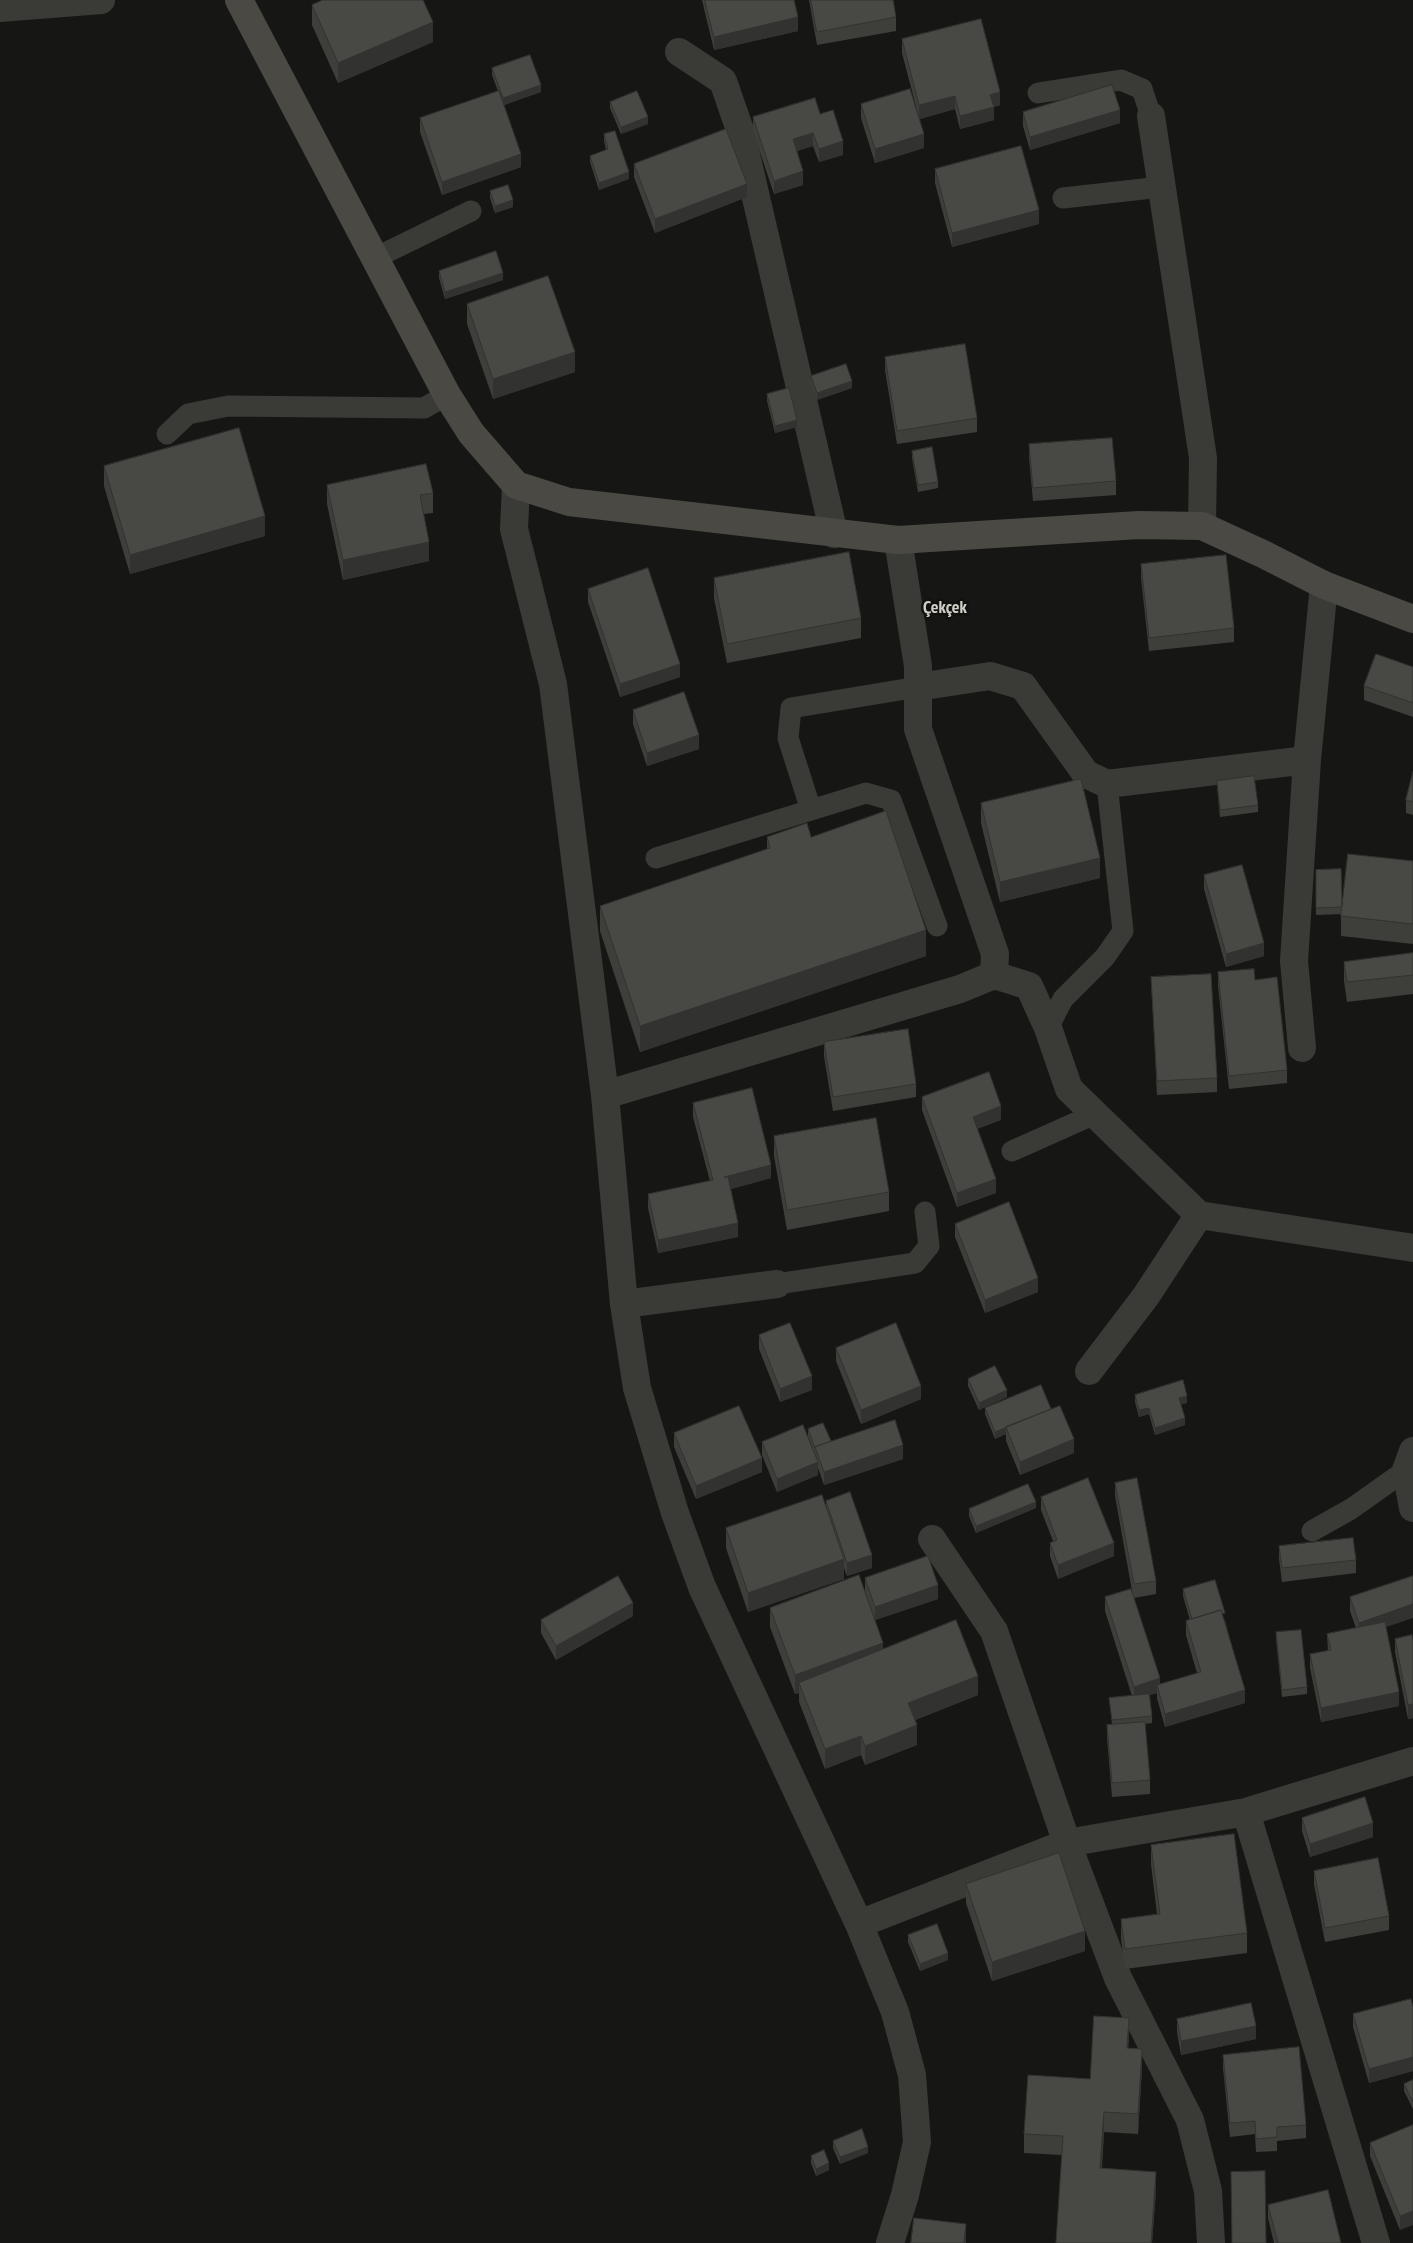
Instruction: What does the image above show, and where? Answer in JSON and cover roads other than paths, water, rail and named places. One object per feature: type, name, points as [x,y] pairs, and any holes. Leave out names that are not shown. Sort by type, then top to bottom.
[{"type":"street","points":[[0,8],[101,0]]},
{"type":"street","points":[[239,0],[447,394],[471,433],[516,485],[569,502],[898,540],[1139,525],[1202,526],[1263,554],[1324,586],[1413,619]]},
{"type":"street","points":[[679,52],[724,81],[741,133],[834,534]]},
{"type":"street","points":[[1151,116],[1203,458],[1202,526]]},
{"type":"street","points":[[516,485],[514,529],[553,684],[604,1095],[624,1304],[637,1388],[675,1513],[702,1587],[859,1924],[895,2012],[912,2075],[917,2142],[905,2195],[890,2243]]},
{"type":"street","points":[[898,540],[918,666],[918,729],[995,954],[994,975]]},
{"type":"street","points":[[1302,1048],[1294,961],[1307,760],[1324,586]]},
{"type":"street","points":[[918,687],[990,676],[1023,686],[1086,774],[1107,784],[1307,760]]},
{"type":"street","points":[[604,1095],[950,992],[994,975],[1029,986],[1048,1028],[1069,1089],[1199,1215],[1413,1248]]},
{"type":"street","points":[[1089,1371],[1146,1296],[1199,1215]]},
{"type":"street","points":[[624,1304],[778,1284]]},
{"type":"street","points":[[1410,1460],[1413,1508]]},
{"type":"street","points":[[932,1539],[994,1630],[1067,1843],[1118,1978],[1190,2120],[1208,2191],[1211,2243]]},
{"type":"street","points":[[859,1924],[1067,1843],[1246,1812],[1413,1761]]},
{"type":"street","points":[[1246,1812],[1376,2243]]},
{"type":"lane","points":[[1038,93],[1121,80],[1142,90],[1151,116]]},
{"type":"lane","points":[[1064,198],[1161,187]]},
{"type":"lane","points":[[375,258],[471,210]]},
{"type":"lane","points":[[167,434],[188,414],[228,406],[424,408],[447,394]]},
{"type":"lane","points":[[810,810],[788,738],[791,708],[918,687]]},
{"type":"lane","points":[[1048,1028],[1063,999],[1105,957],[1123,931],[1107,784]]},
{"type":"lane","points":[[656,858],[866,793],[891,800],[937,926]]},
{"type":"lane","points":[[1012,1151],[1095,1114]]},
{"type":"lane","points":[[778,1284],[915,1263],[929,1246],[925,1212]]},
{"type":"lane","points":[[1312,1531],[1351,1509],[1410,1460]]},
{"type":"district","name":"Çekçek","points":[[945,608]]}]
